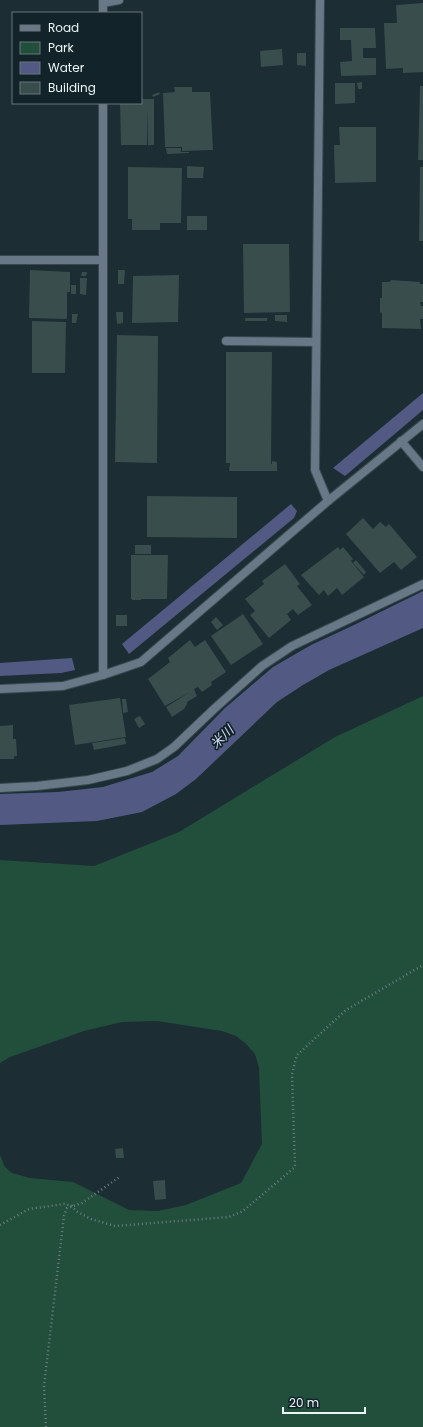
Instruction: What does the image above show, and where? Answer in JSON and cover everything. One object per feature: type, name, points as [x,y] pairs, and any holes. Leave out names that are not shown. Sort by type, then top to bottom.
[{"type":"street","points":[[103,12],[103,1],[119,0]]},
{"type":"street","points":[[320,0],[316,470],[328,501]]},
{"type":"street","points":[[103,104],[103,676]]},
{"type":"street","points":[[0,260],[103,260]]},
{"type":"street","points":[[226,341],[316,342]]},
{"type":"street","points":[[0,689],[63,686],[103,676],[141,662],[328,501],[423,424]]},
{"type":"street","points":[[402,441],[423,467]]},
{"type":"street","points":[[0,788],[37,786],[88,780],[127,771],[157,760],[174,747],[262,666],[286,650],[423,584]]},
{"type":"path","points":[[0,1225],[29,1210],[64,1204],[72,1206],[76,1211],[91,1219],[115,1226],[229,1217],[243,1211],[295,1167],[292,1074],[297,1055],[346,1010],[423,965]]},
{"type":"path","points":[[46,1427],[44,1386],[64,1216],[67,1208],[82,1203],[121,1176]]},
{"type":"green space","points":[[423,696],[423,1427],[0,1427],[0,1155],[5,1167],[12,1173],[30,1178],[73,1182],[129,1210],[158,1211],[186,1205],[241,1183],[262,1144],[259,1068],[255,1054],[236,1036],[222,1031],[157,1021],[122,1022],[84,1031],[10,1057],[0,1063],[0,860],[94,866],[179,832],[335,737]]},
{"type":"water","points":[[423,393],[423,410],[345,476],[333,468]]},
{"type":"water","points":[[291,504],[297,511],[294,518],[129,654],[122,644]]},
{"type":"water","name":"米川","points":[[423,591],[423,628],[329,670],[277,702],[196,779],[176,794],[142,812],[97,821],[0,825],[0,794],[58,792],[103,787],[152,772],[178,756],[225,708],[273,667],[311,645]]},
{"type":"water","points":[[72,658],[75,670],[61,673],[0,676],[0,663]]},
{"type":"building","points":[[423,3],[423,72],[403,73],[403,68],[386,69],[384,23],[397,23],[396,5]]},
{"type":"building","points":[[340,28],[375,28],[376,48],[363,48],[363,58],[376,58],[376,75],[341,76],[340,62],[352,61],[351,40],[340,40]]},
{"type":"building","points":[[282,49],[283,65],[261,67],[260,51]]},
{"type":"building","points":[[297,53],[306,53],[306,66],[297,65]]},
{"type":"building","points":[[362,82],[362,89],[358,89],[357,83]]},
{"type":"building","points":[[335,83],[355,83],[355,103],[335,104]]},
{"type":"building","points":[[420,86],[423,86],[423,160],[418,160]]},
{"type":"building","points":[[174,87],[192,87],[192,92],[210,92],[213,150],[182,151],[182,147],[165,147],[163,93],[175,92]]},
{"type":"building","points":[[159,92],[160,94],[153,97],[152,95]]},
{"type":"building","points":[[142,99],[154,99],[154,145],[148,145],[147,109],[147,145],[121,145],[120,104],[142,104]]},
{"type":"building","points":[[339,127],[376,127],[376,182],[335,183],[334,145],[340,145]]},
{"type":"building","points":[[166,148],[181,148],[180,152],[189,153],[167,154]]},
{"type":"building","points":[[187,166],[204,167],[203,178],[187,178]]},
{"type":"building","points":[[128,167],[182,168],[181,223],[160,223],[160,230],[132,230],[132,219],[128,219]]},
{"type":"building","points":[[420,167],[423,167],[423,241],[419,241]]},
{"type":"building","points":[[187,216],[207,216],[207,230],[187,230]]},
{"type":"building","points":[[243,244],[289,244],[290,312],[244,313]]},
{"type":"building","points":[[30,270],[70,272],[70,292],[67,292],[67,319],[29,318]]},
{"type":"building","points":[[118,270],[125,270],[124,284],[118,284]]},
{"type":"building","points":[[82,272],[87,272],[86,276],[81,276]]},
{"type":"building","points":[[179,275],[178,322],[132,323],[133,276]]},
{"type":"building","points":[[80,278],[87,278],[86,295],[80,294]]},
{"type":"building","points":[[391,280],[420,282],[420,284],[423,284],[423,302],[420,302],[421,306],[423,306],[423,319],[420,319],[421,329],[382,328],[380,298],[382,298],[382,282],[390,282]]},
{"type":"building","points":[[71,285],[76,285],[76,294],[71,294]]},
{"type":"building","points":[[116,312],[123,312],[123,323],[117,324]]},
{"type":"building","points":[[72,314],[78,314],[76,323],[72,323]]},
{"type":"building","points":[[275,315],[287,315],[287,322],[275,321]]},
{"type":"building","points":[[245,318],[267,318],[267,321],[245,321]]},
{"type":"building","points":[[32,321],[66,322],[65,373],[32,373]]},
{"type":"building","points":[[117,335],[158,336],[157,463],[115,462]]},
{"type":"building","points":[[226,352],[272,352],[271,464],[272,461],[277,462],[277,471],[229,471],[230,463],[226,463]]},
{"type":"building","points":[[147,496],[237,497],[237,538],[147,537]]},
{"type":"building","points":[[363,518],[373,529],[380,522],[386,527],[389,524],[417,557],[401,570],[394,562],[380,573],[346,534]]},
{"type":"building","points":[[135,545],[151,545],[151,554],[135,554]]},
{"type":"building","points":[[338,547],[340,550],[343,547],[353,559],[351,561],[364,577],[342,595],[337,588],[328,596],[324,590],[319,595],[301,575]]},
{"type":"building","points":[[131,555],[168,555],[167,599],[131,599]]},
{"type":"building","points":[[356,560],[366,572],[364,575],[353,563]]},
{"type":"building","points":[[285,564],[300,584],[297,586],[312,605],[298,615],[293,609],[287,614],[291,620],[269,638],[250,615],[255,611],[245,599],[264,584],[262,581]]},
{"type":"building","points":[[243,614],[263,644],[231,665],[211,636]]},
{"type":"building","points":[[116,615],[127,615],[127,626],[116,626]]},
{"type":"building","points":[[216,617],[223,625],[217,630],[211,622]]},
{"type":"building","points":[[190,640],[195,647],[205,640],[226,672],[211,682],[212,685],[202,692],[198,687],[194,689],[197,696],[187,702],[184,709],[172,717],[166,707],[190,692],[165,706],[148,679],[170,662],[168,658]]},
{"type":"building","points":[[120,698],[126,737],[75,745],[69,705]]},
{"type":"building","points":[[122,699],[126,699],[128,712],[123,713]]},
{"type":"building","points":[[140,716],[145,724],[139,728],[134,719]]},
{"type":"building","points":[[13,725],[13,739],[16,739],[17,756],[14,756],[14,759],[0,759],[0,726]]},
{"type":"building","points":[[125,738],[126,744],[94,750],[92,743]]},
{"type":"building","points":[[123,1148],[124,1158],[116,1158],[115,1149]]},
{"type":"building","points":[[165,1180],[166,1199],[155,1200],[153,1181]]}]
